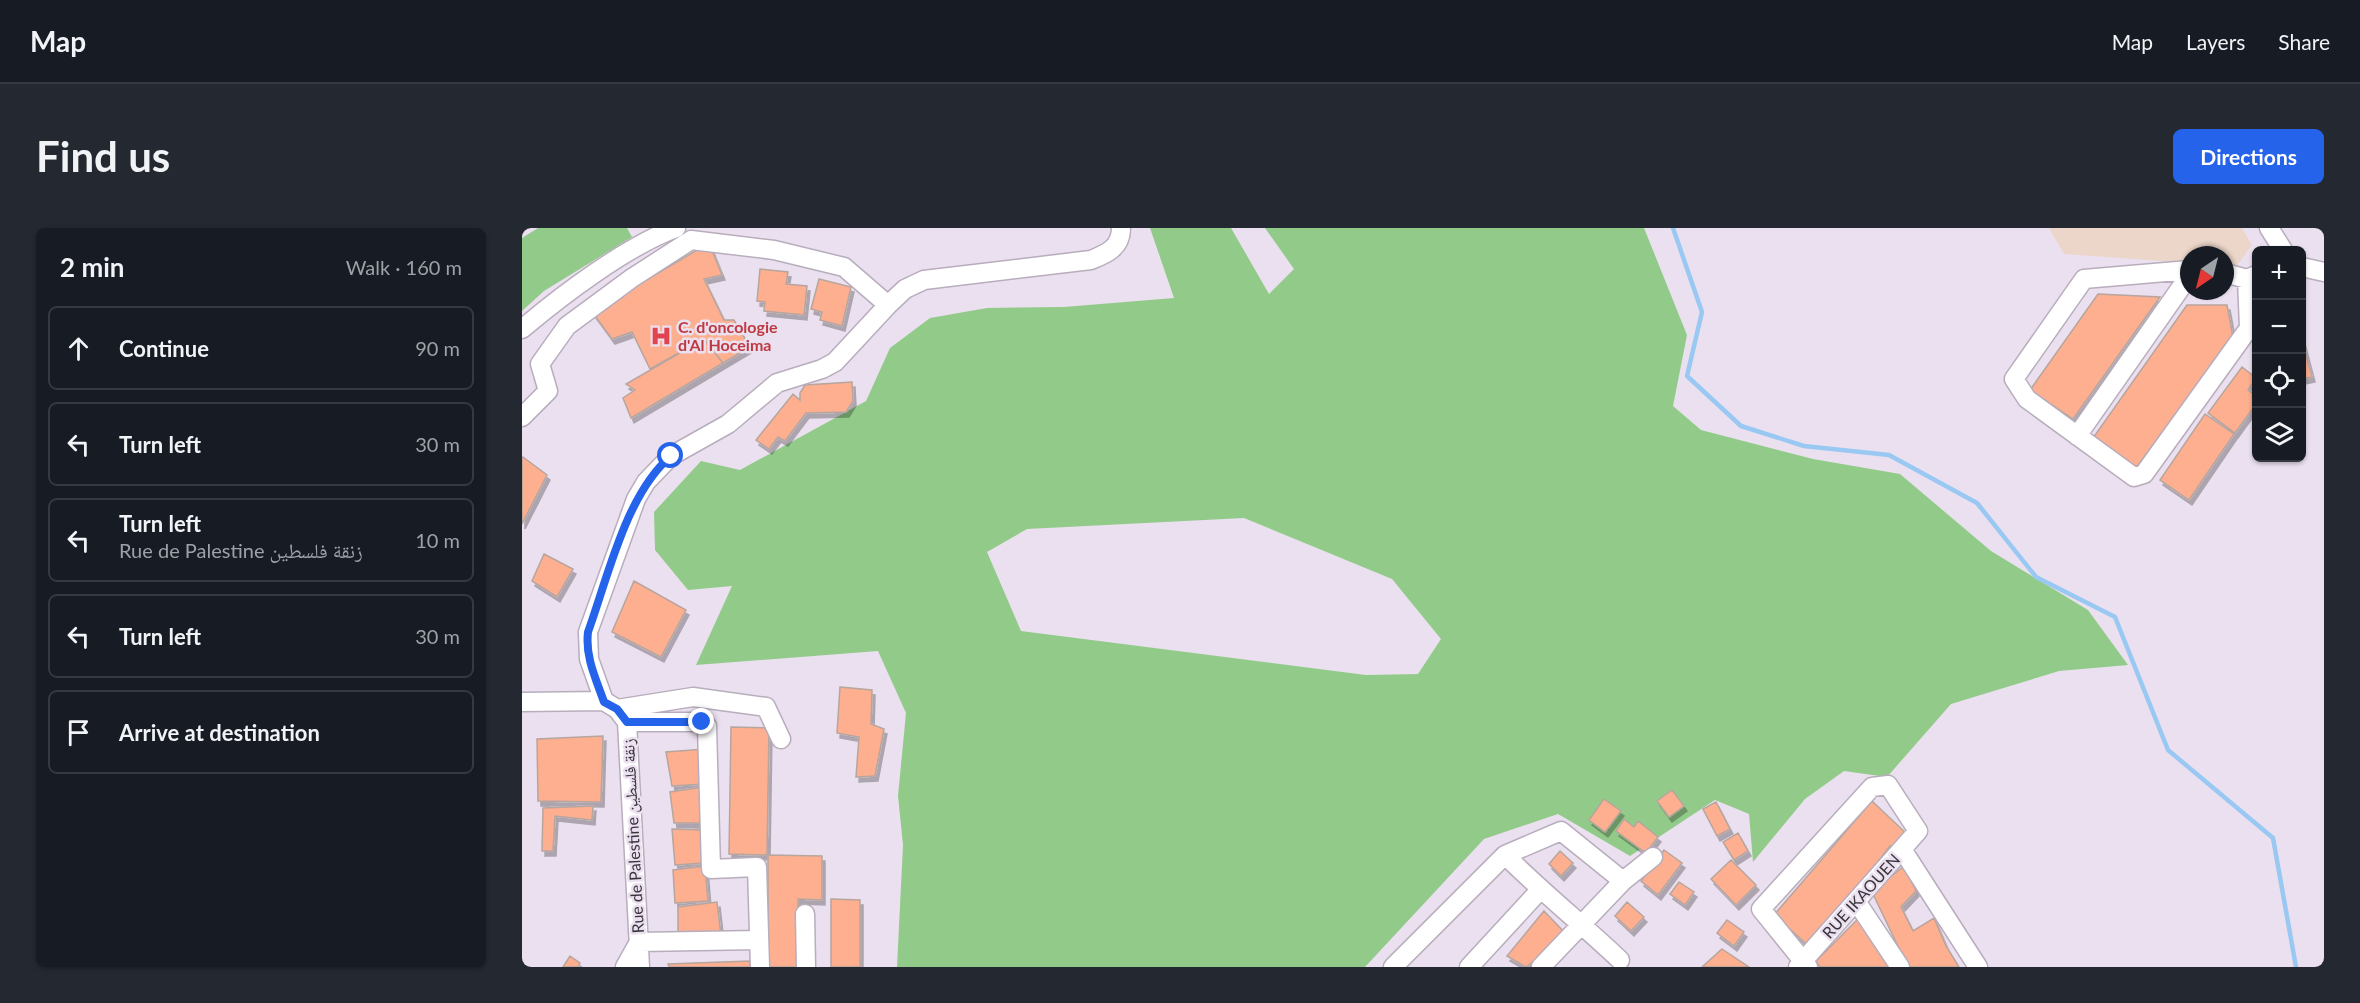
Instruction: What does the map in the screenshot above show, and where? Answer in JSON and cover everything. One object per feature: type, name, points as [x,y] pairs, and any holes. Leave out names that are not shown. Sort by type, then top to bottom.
[{"type":"street","points":[[522,329],[647,233],[676,228]]},
{"type":"street","name":"Rue de Palestine زنقة فلسطين","points":[[640,967],[616,711],[589,659],[588,632],[636,498],[646,482],[671,456],[728,424],[777,383],[822,369],[835,362],[905,289],[924,280],[1091,260],[1110,252],[1117,244],[1121,228]]},
{"type":"street","points":[[2270,228],[2281,246]]},
{"type":"street","points":[[522,417],[548,391],[540,364],[567,326],[632,278],[691,240],[774,250],[844,267],[888,305]]},
{"type":"street","points":[[2306,268],[2324,272]]},
{"type":"street","points":[[2180,271],[2084,279],[2014,379],[2027,399],[2134,477],[2144,474],[2249,328],[2252,277],[2234,274]]},
{"type":"street","points":[[2077,436],[2180,289]]},
{"type":"street","points":[[616,711],[693,697],[766,707],[781,739]]},
{"type":"street","points":[[522,702],[702,722],[707,726],[711,869],[757,867],[760,967]]},
{"type":"street","name":"RUE IKAOUEN","points":[[1888,785],[1918,831],[1902,849],[1856,900],[1803,965],[1761,909],[1872,787],[1888,785]]},
{"type":"street","points":[[1393,967],[1505,855],[1561,831],[1623,881]]},
{"type":"street","points":[[1902,849],[1978,967]]},
{"type":"street","points":[[1505,855],[1540,890],[1581,923],[1620,960]]},
{"type":"street","points":[[1541,967],[1623,881],[1653,857]]},
{"type":"street","points":[[1468,967],[1540,890]]},
{"type":"street","points":[[1856,900],[1900,967]]},
{"type":"street","points":[[805,914],[806,967]]},
{"type":"street","points":[[625,967],[639,942],[759,940]]},
{"type":"shaded area","points":[[2049,228],[2242,228],[2252,245],[2236,267],[2234,267],[2234,246],[2180,246],[2180,262],[2064,254]]},
{"type":"green space","points":[[538,228],[627,228],[632,237],[544,291],[522,311],[522,238]]},
{"type":"green space","points":[[1150,228],[1231,228],[1269,294],[1294,269],[1265,228],[1644,228],[1687,335],[1673,406],[1701,430],[1813,459],[1900,474],[1991,551],[2088,610],[2128,665],[2059,671],[1951,704],[1887,777],[1844,771],[1805,799],[1753,862],[1749,814],[1715,800],[1630,856],[1558,814],[1484,839],[1365,967],[897,967],[903,845],[898,796],[906,713],[878,651],[696,665],[732,586],[688,590],[655,550],[654,512],[701,461],[740,470],[866,401],[890,348],[930,318],[987,308],[1064,307],[1174,298]],"holes":[[[1244,518],[1392,579],[1441,639],[1418,674],[1366,675],[1021,631],[987,552],[1027,529]]]},
{"type":"building","points":[[709,243],[722,275],[704,279],[724,320],[734,320],[750,347],[723,363],[704,339],[650,369],[632,332],[612,339],[592,312]]},
{"type":"building","points":[[760,269],[788,272],[786,284],[807,286],[804,315],[764,311],[765,302],[757,301]]},
{"type":"building","points":[[819,279],[851,287],[842,326],[820,320],[822,312],[811,309]]},
{"type":"building","points":[[2098,294],[2160,297],[2073,419],[2030,390]]},
{"type":"building","points":[[2187,305],[2227,305],[2233,337],[2136,468],[2093,438]]},
{"type":"building","points":[[704,339],[723,363],[631,418],[623,398],[635,390],[626,384]]},
{"type":"building","points":[[2306,354],[2312,377],[2306,378]]},
{"type":"building","points":[[2242,367],[2252,375],[2252,384],[2248,390],[2252,393],[2252,410],[2235,433],[2208,413]]},
{"type":"building","points":[[852,382],[853,401],[846,412],[806,413],[785,441],[778,437],[769,449],[756,440],[793,394],[800,400],[800,393],[805,385]]},
{"type":"building","points":[[2205,414],[2234,434],[2189,500],[2160,480]]},
{"type":"building","points":[[522,458],[547,475],[522,524]]},
{"type":"building","points":[[544,554],[573,569],[557,597],[532,581]]},
{"type":"building","points":[[634,581],[686,610],[661,657],[612,632]]},
{"type":"building","points":[[840,687],[872,690],[871,724],[884,729],[875,776],[856,777],[859,737],[837,733]]},
{"type":"building","points":[[731,727],[769,728],[767,855],[729,854]]},
{"type":"building","points":[[603,736],[601,802],[538,801],[537,739]]},
{"type":"building","points":[[705,749],[704,784],[672,786],[666,752]]},
{"type":"building","points":[[703,787],[703,823],[674,823],[670,792]]},
{"type":"building","points":[[1672,790],[1684,806],[1669,817],[1657,801]]},
{"type":"building","points":[[1604,799],[1621,811],[1605,832],[1589,820]]},
{"type":"building","points":[[1872,801],[1908,835],[1897,850],[1890,846],[1811,948],[1774,915]]},
{"type":"building","points":[[1716,802],[1730,829],[1717,836],[1703,809]]},
{"type":"building","points":[[593,806],[592,820],[555,816],[553,851],[542,851],[543,808]]},
{"type":"building","points":[[1624,819],[1634,827],[1638,821],[1658,837],[1646,853],[1616,831]]},
{"type":"building","points":[[672,829],[703,830],[704,863],[675,865]]},
{"type":"building","points":[[1738,833],[1748,851],[1734,860],[1723,842]]},
{"type":"building","points":[[1664,850],[1682,863],[1658,895],[1641,881]]},
{"type":"building","points":[[1560,851],[1573,863],[1561,876],[1549,864]]},
{"type":"building","points":[[768,855],[822,856],[822,900],[798,899],[798,967],[768,967]]},
{"type":"building","points":[[1731,860],[1756,885],[1736,905],[1711,879]]},
{"type":"building","points":[[705,866],[708,901],[675,903],[673,870]]},
{"type":"building","points":[[1904,866],[1916,891],[1901,907],[1913,931],[1934,918],[1946,946],[1959,967],[1908,967],[1872,892]]},
{"type":"building","points":[[1679,882],[1694,892],[1685,905],[1670,894]]},
{"type":"building","points":[[831,899],[860,900],[860,967],[831,967]]},
{"type":"building","points":[[717,902],[721,936],[678,936],[678,907]]},
{"type":"building","points":[[1627,902],[1644,917],[1631,931],[1615,916]]},
{"type":"building","points":[[1544,911],[1567,935],[1526,967],[1507,956]]},
{"type":"building","points":[[1860,917],[1889,967],[1820,967],[1816,961]]},
{"type":"building","points":[[1727,920],[1744,932],[1734,946],[1717,933]]},
{"type":"building","points":[[1722,949],[1749,967],[1702,967]]},
{"type":"building","points":[[570,956],[580,963],[578,967],[563,967]]},
{"type":"building","points":[[750,961],[750,967],[669,967],[668,964]]},
{"type":"waterway","points":[[1673,228],[1702,312],[1687,376],[1741,426],[1804,446],[1889,455],[1977,503],[2036,577],[2115,617],[2168,750],[2273,838],[2296,967]]},
{"type":"place","name":"C. d'oncologie d'Al Hoceima","points":[[661,336]]},
{"type":"route","points":[[671,456],[658,466],[636,498],[588,632],[587,642],[589,659],[604,702],[617,709],[627,722],[702,722]]}]
